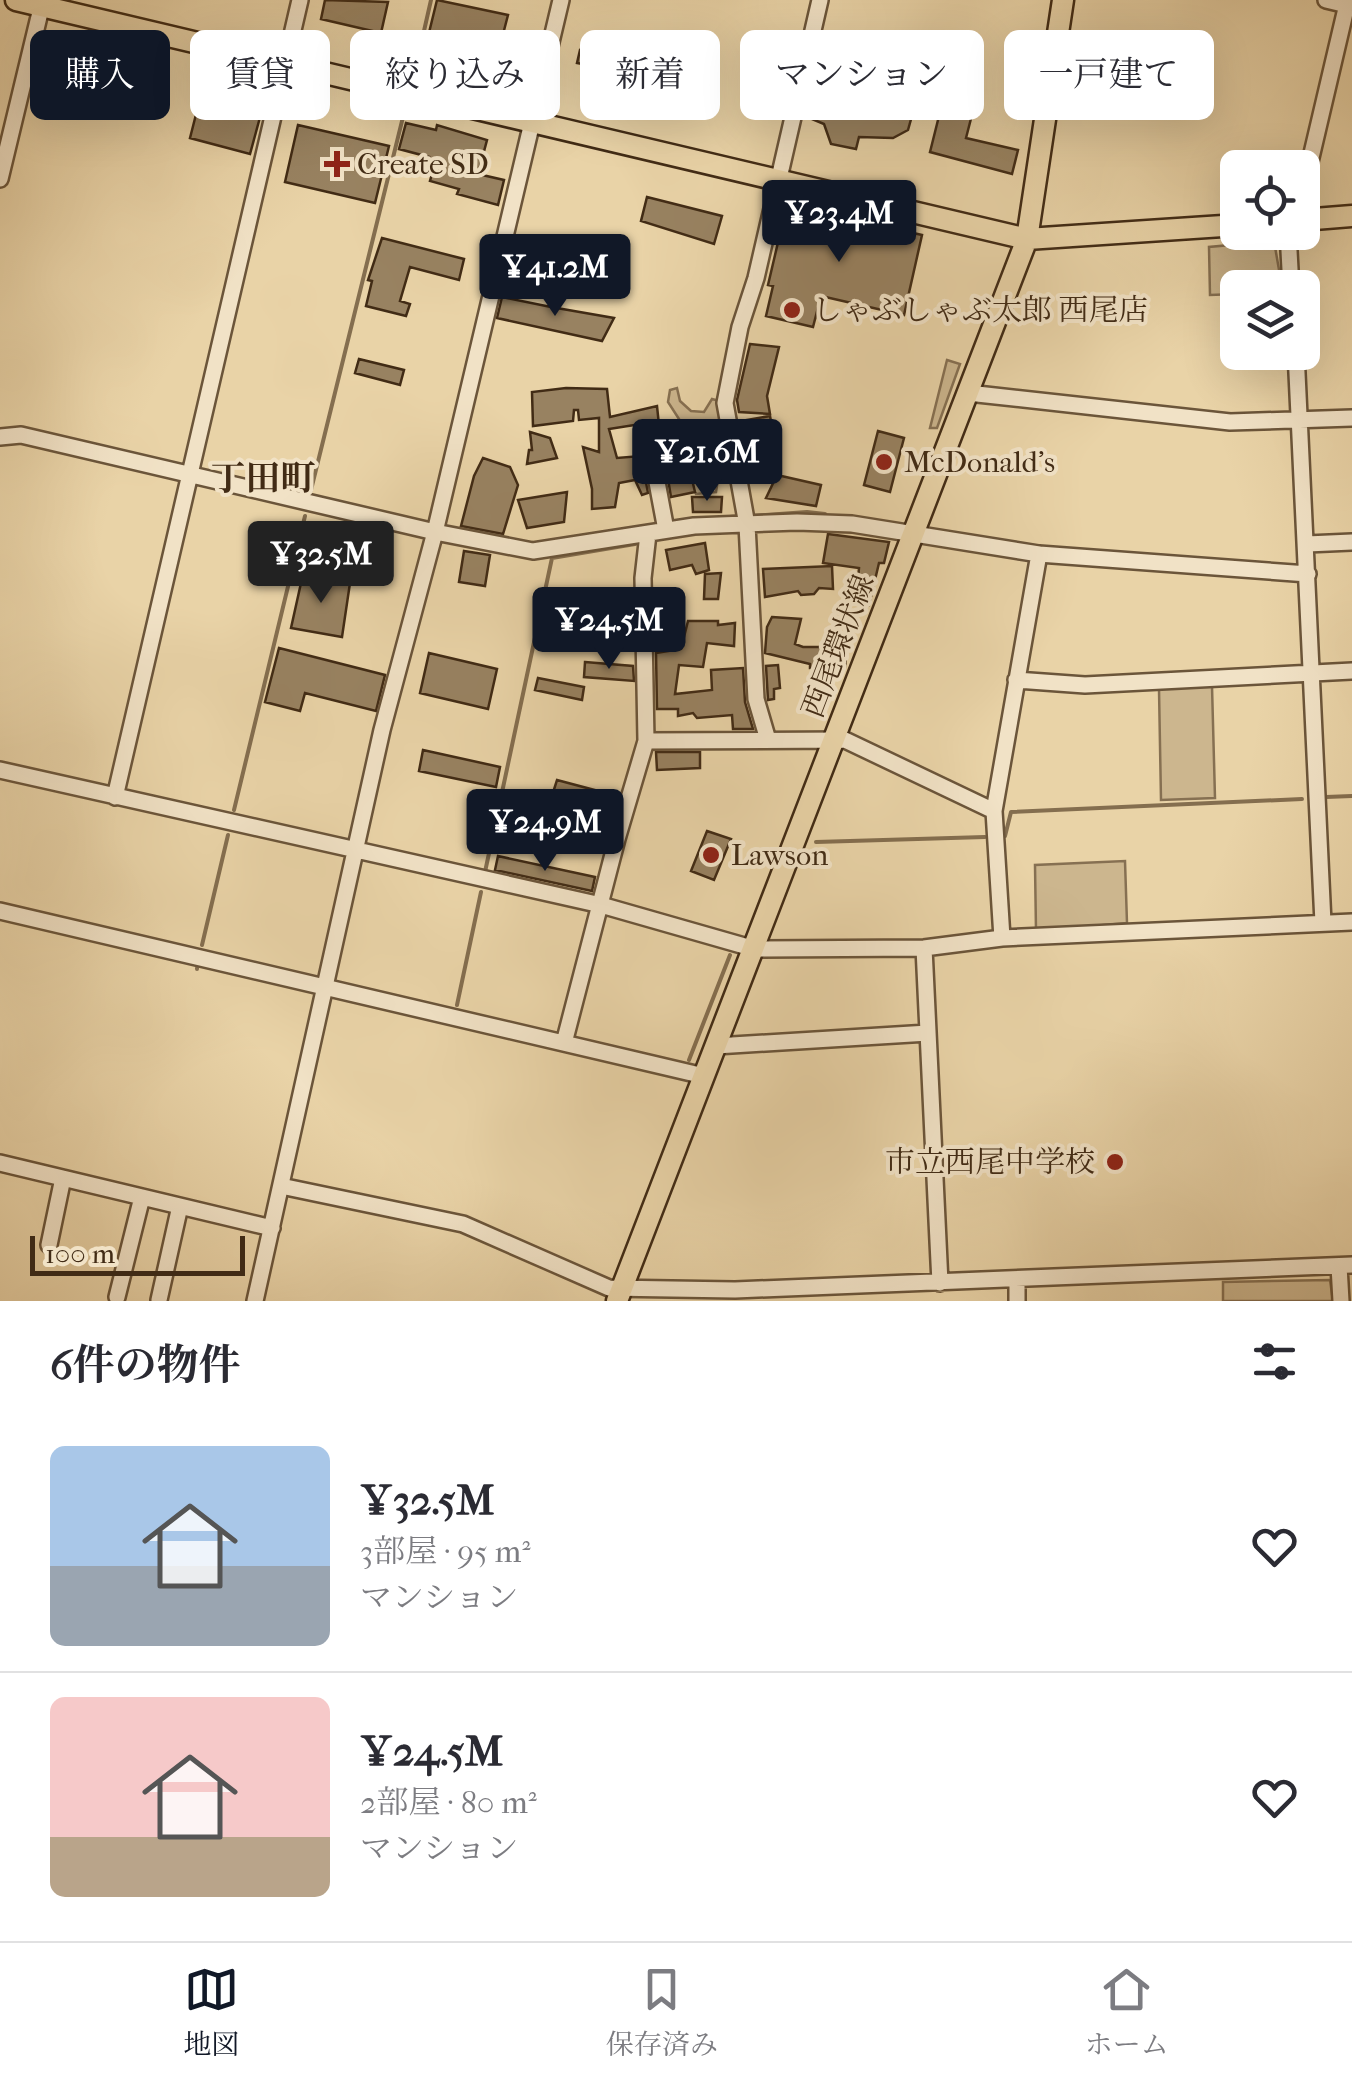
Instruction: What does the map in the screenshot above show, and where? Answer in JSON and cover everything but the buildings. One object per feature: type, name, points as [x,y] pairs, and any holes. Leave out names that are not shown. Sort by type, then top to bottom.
[{"type":"main road","points":[[16,0],[190,40]]},
{"type":"main road","name":"西尾環状線","points":[[619,1295],[1027,239],[1064,0]]},
{"type":"main road","points":[[330,74],[1027,239],[1220,226]]},
{"type":"main road","points":[[1320,219],[1352,216]]},
{"type":"street","points":[[293,30],[300,0]]},
{"type":"street","points":[[255,1301],[382,730],[435,532],[560,0]]},
{"type":"street","points":[[768,740],[756,699],[746,517],[725,403],[739,330],[756,278],[820,0]]},
{"type":"street","points":[[1313,150],[1347,2],[1326,0]]},
{"type":"street","points":[[0,179],[42,3]]},
{"type":"street","points":[[115,797],[273,120]]},
{"type":"street","points":[[1297,370],[1323,923]]},
{"type":"street","points":[[968,393],[1230,422],[1352,418]]},
{"type":"street","points":[[648,434],[666,530]]},
{"type":"street","points":[[0,437],[21,435],[435,532],[533,551],[746,517],[852,524],[1039,554],[1308,574]]},
{"type":"street","points":[[564,1043],[646,741],[643,578],[648,534]]},
{"type":"street","points":[[1307,544],[1352,542]]},
{"type":"street","points":[[1002,938],[994,810],[1039,554]]},
{"type":"street","points":[[1016,680],[1085,685],[1352,671]]},
{"type":"street","points":[[646,741],[846,740],[994,810]]},
{"type":"street","points":[[0,770],[601,904],[754,949],[924,948],[1002,938],[1352,922]]},
{"type":"street","points":[[0,911],[704,1076]]},
{"type":"street","points":[[924,948],[940,1283]]},
{"type":"street","points":[[716,1046],[928,1034]]},
{"type":"street","points":[[0,1163],[272,1228]]},
{"type":"street","points":[[48,1245],[63,1178]]},
{"type":"street","points":[[281,1186],[463,1224],[619,1295],[735,1296],[1346,1266],[1341,1301]]},
{"type":"street","points":[[117,1296],[142,1196]]},
{"type":"street","points":[[159,1300],[180,1206]]},
{"type":"street","points":[[1017,1280],[1017,1301]]},
{"type":"shaded area","points":[[1209,247],[1276,250],[1279,270],[1220,270],[1220,295],[1210,295]]},
{"type":"shaded area","points":[[947,360],[960,364],[937,428],[930,428]]},
{"type":"shaded area","points":[[677,388],[680,401],[691,411],[704,412],[712,399],[723,402],[724,421],[686,429],[685,448],[714,451],[727,447],[732,475],[718,479],[716,492],[696,494],[682,466],[676,439],[679,419],[668,402],[670,390]]},
{"type":"shaded area","points":[[1212,686],[1215,798],[1161,800],[1159,689]]},
{"type":"shaded area","points":[[1125,861],[1127,923],[1036,931],[1035,865]]},
{"type":"shaded area","points":[[1330,1280],[1333,1301],[1223,1301],[1223,1282]]},
{"type":"waterway","points":[[424,30],[431,0]]},
{"type":"waterway","points":[[311,490],[402,120]]},
{"type":"waterway","points":[[750,516],[825,514]]},
{"type":"waterway","points":[[234,810],[305,516]]},
{"type":"waterway","points":[[720,518],[740,516]]},
{"type":"waterway","points":[[485,872],[552,558],[635,544]]},
{"type":"waterway","points":[[1326,797],[1352,796]]},
{"type":"waterway","points":[[1005,836],[1011,812],[1302,799]]},
{"type":"waterway","points":[[202,945],[228,835]]},
{"type":"waterway","points":[[816,842],[985,837]]},
{"type":"waterway","points":[[457,1005],[481,892]]},
{"type":"waterway","points":[[689,1060],[730,955]]},
{"type":"place","name":"Create SD","points":[[337,164]]},
{"type":"place","name":"しゃぶしゃぶ太郎 西尾店","points":[[792,310]]},
{"type":"place","name":"McDonald's","points":[[884,462]]},
{"type":"place","name":"Lawson","points":[[711,855]]},
{"type":"place","name":"市立西尾中学校","points":[[1115,1162]]},
{"type":"district","name":"丁田町","points":[[263,478]]}]
